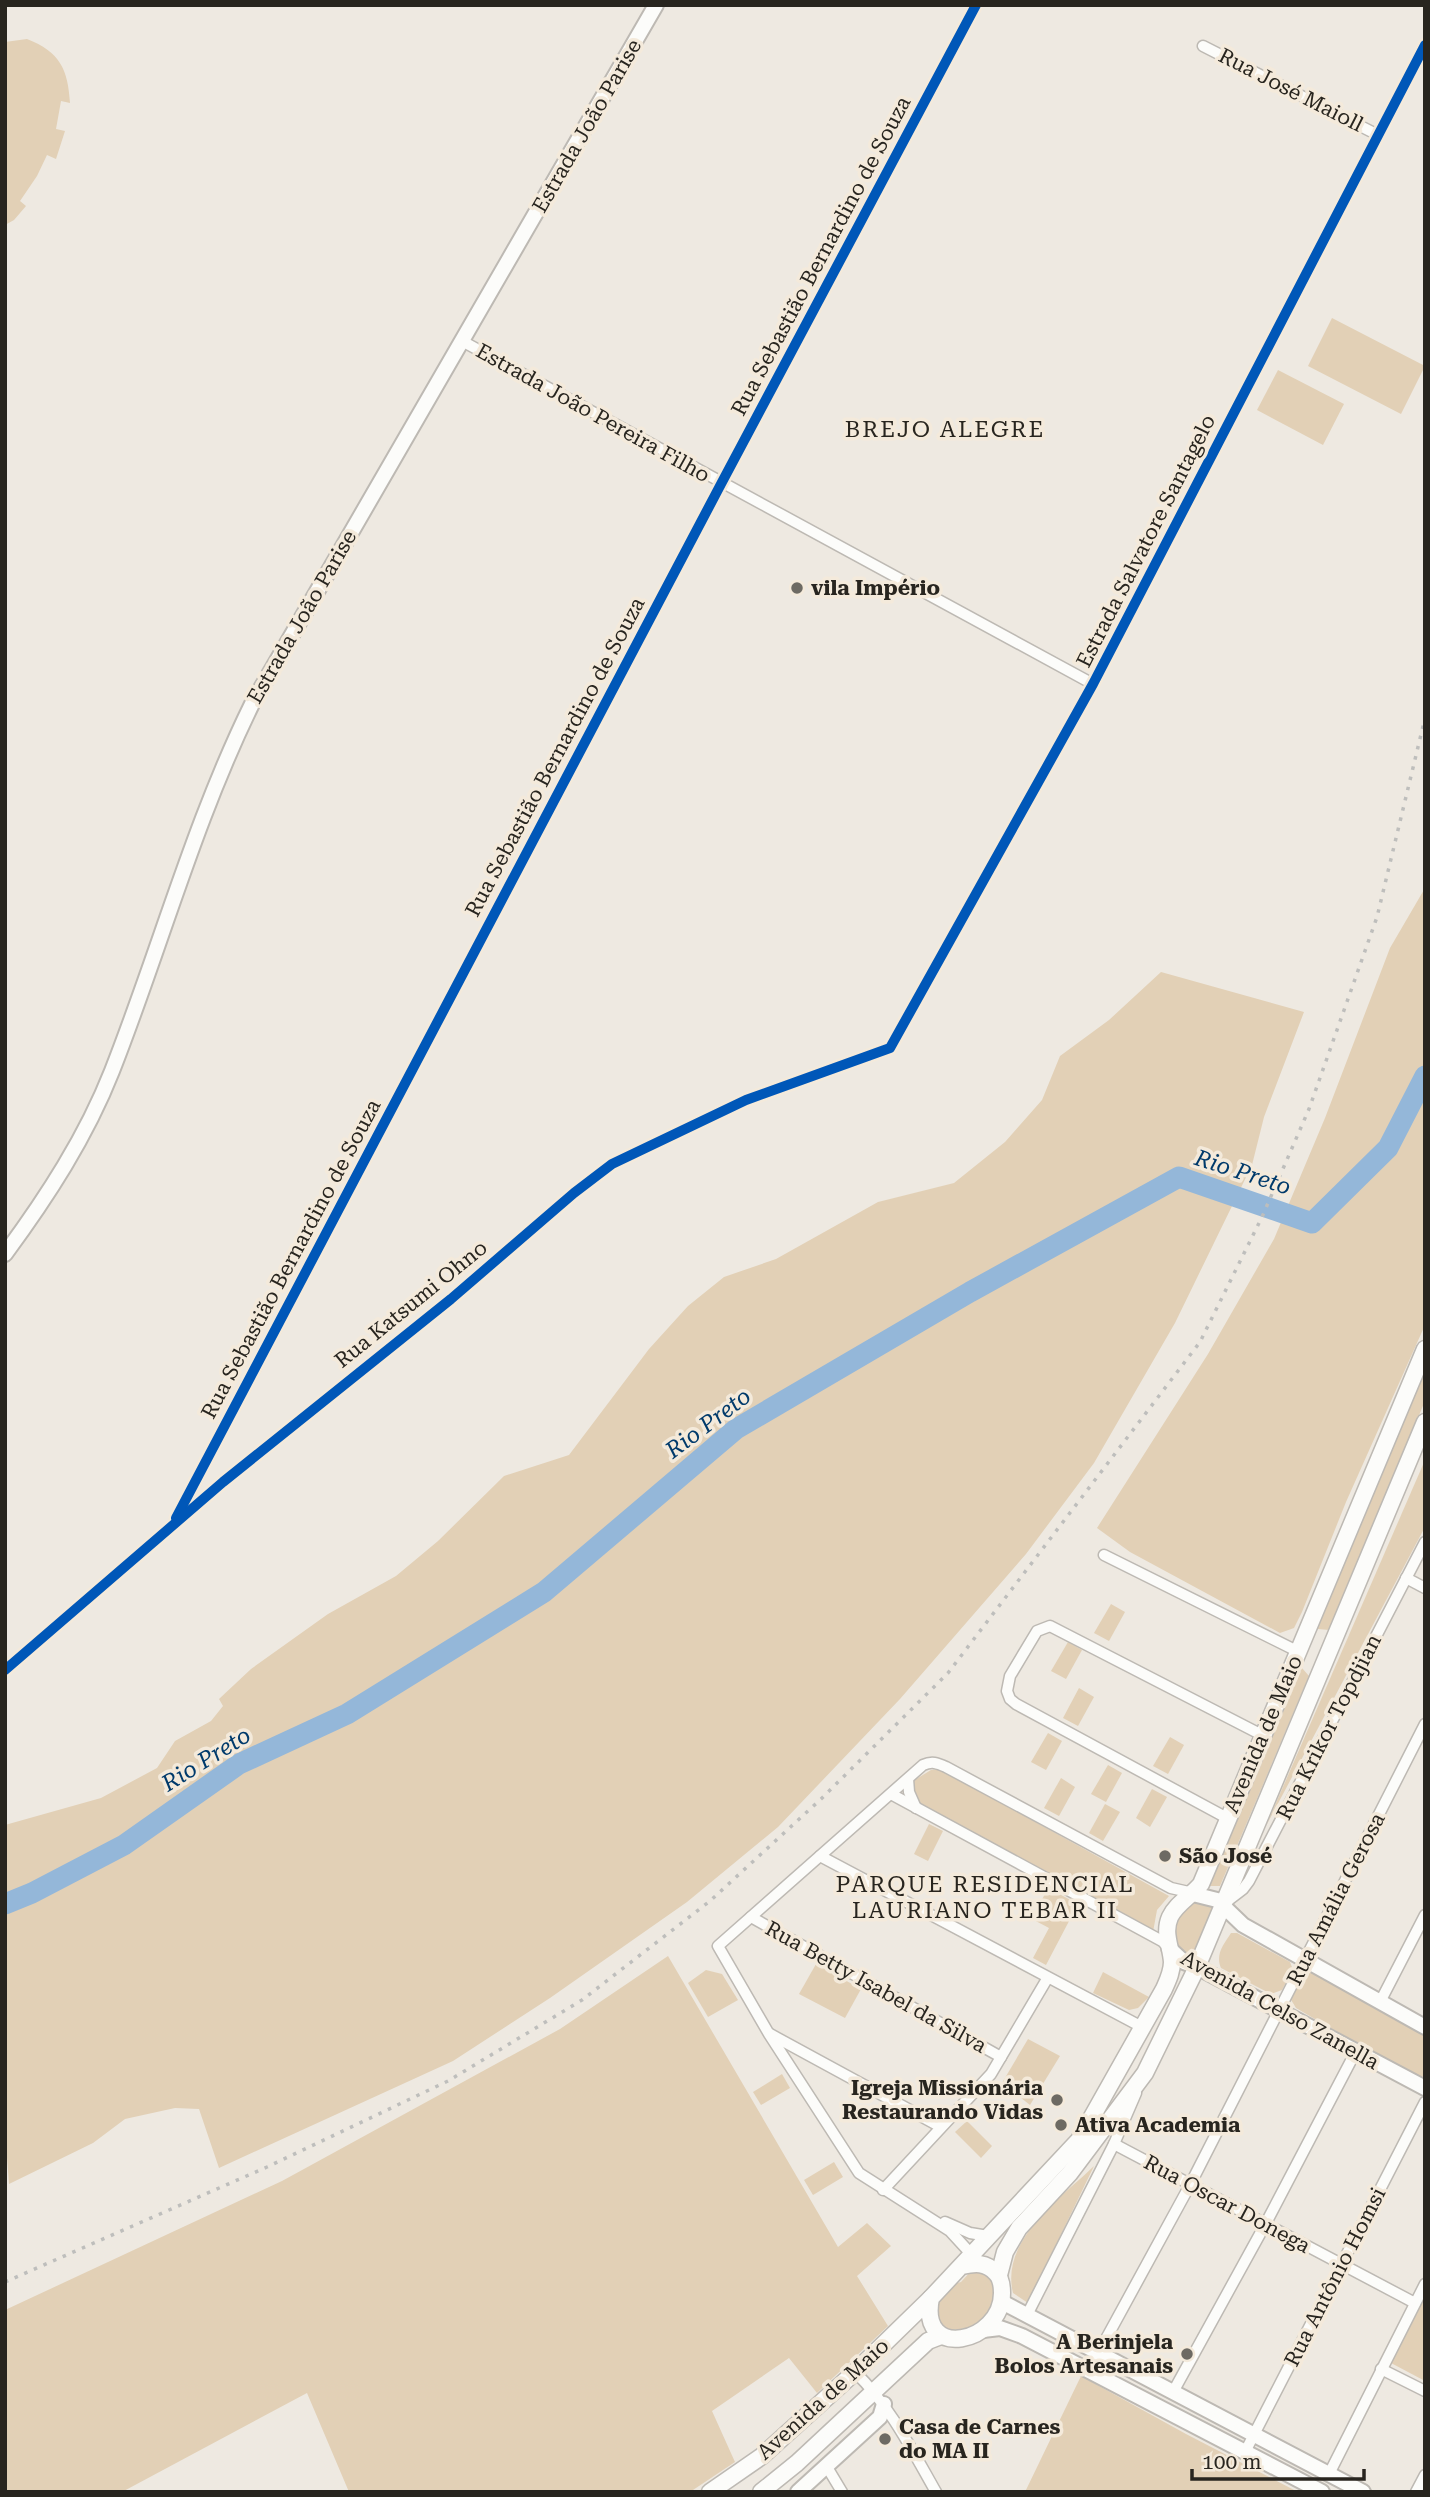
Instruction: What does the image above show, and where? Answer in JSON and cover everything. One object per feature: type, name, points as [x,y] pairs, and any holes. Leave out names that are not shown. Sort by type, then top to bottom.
[{"type":"main road","name":"Estrada João Parise","points":[[5,1254],[61,1172],[112,1073],[210,799],[228,752],[252,704],[656,5]]},
{"type":"main road","name":"Avenida de Maio","points":[[968,2261],[988,2236],[1079,2140],[1171,1973],[1172,1959],[1167,1932],[1170,1919],[1200,1884],[1425,1349]]},
{"type":"main road","name":"Avenida de Maio","points":[[999,2275],[1005,2252],[1019,2228],[1070,2173],[1145,2073],[1197,1967],[1425,1422]]},
{"type":"main road","points":[[1306,1634],[1335,1637]]},
{"type":"main road","points":[[1297,1651],[1311,1665],[1315,1684]]},
{"type":"main road","points":[[1193,1894],[1210,1897],[1224,1904],[1243,1925],[1425,2027]]},
{"type":"main road","name":"Avenida Celso Zanella","points":[[1169,1948],[1184,1962],[1425,2088]]},
{"type":"main road","points":[[968,2261],[988,2265],[999,2275],[1002,2302],[996,2316],[983,2330],[971,2337],[959,2339],[941,2336],[931,2323],[928,2313],[932,2298],[968,2261]]},
{"type":"main road","name":"Avenida de Maio","points":[[710,2492],[762,2456],[932,2298]]},
{"type":"main road","points":[[1002,2302],[1363,2492]]},
{"type":"main road","points":[[983,2330],[1000,2328],[1022,2336],[1322,2492]]},
{"type":"main road","name":"Avenida de Maio","points":[[761,2492],[797,2463],[928,2341],[941,2336]]},
{"type":"main road","points":[[798,2492],[880,2417],[884,2404]]},
{"type":"street","name":"Rua Sebastião Bernardino de Souza","points":[[171,1528],[976,5]]},
{"type":"street","name":"Estrada Salvatore Santagelo","points":[[890,1048],[1093,684],[1425,45]]},
{"type":"street","name":"Rua José Maioll","points":[[1203,46],[1378,135]]},
{"type":"street","name":"Estrada João Pereira Filho","points":[[462,341],[1093,684]]},
{"type":"street","name":"Rua Katsumi Ohno","points":[[5,1670],[223,1482],[612,1164],[746,1100],[890,1048]]},
{"type":"street","name":"Rua Krikor Topdjian","points":[[1224,1904],[1249,1881],[1425,1542]]},
{"type":"street","points":[[1104,1555],[1297,1651]]},
{"type":"street","points":[[1406,1578],[1425,1588]]},
{"type":"street","points":[[1227,1818],[1016,1704],[1007,1691],[1010,1676],[1037,1631],[1050,1626],[1262,1735]]},
{"type":"street","name":"Rua Amália Gerosa","points":[[1089,2370],[1190,2185],[1425,1724]]},
{"type":"street","points":[[988,2236],[957,2228],[924,2213],[859,2174],[769,2034],[718,1946],[908,1779],[929,1763],[936,1762],[1171,1888],[1193,1894]]},
{"type":"street","points":[[908,1779],[909,1792],[916,1808]]},
{"type":"street","name":"Avenida Celso Zanella","points":[[891,1794],[1162,1941],[1169,1948]]},
{"type":"street","points":[[820,1856],[1047,1979],[1142,2027]]},
{"type":"street","points":[[1380,2002],[1425,1915]]},
{"type":"street","name":"Rua Betty Isabel da Silva","points":[[751,1917],[1001,2057]]},
{"type":"street","points":[[883,2190],[991,2074],[1047,1979]]},
{"type":"street","points":[[769,2034],[942,2127]]},
{"type":"street","points":[[1173,2392],[1355,2053]]},
{"type":"street","points":[[1027,2315],[1114,2144],[1145,2073]]},
{"type":"street","name":"Rua Antônio Homsi","points":[[1245,2452],[1425,2102]]},
{"type":"street","name":"Rua Oscar Donega","points":[[1114,2144],[1415,2303]]},
{"type":"street","points":[[924,2213],[950,2231],[968,2261]]},
{"type":"street","points":[[1329,2474],[1425,2284]]},
{"type":"street","points":[[1381,2369],[1425,2391]]},
{"type":"street","points":[[855,2372],[884,2404],[936,2492]]},
{"type":"street","points":[[827,2467],[842,2492]]},
{"type":"street","points":[[1416,2492],[1425,2476]]},
{"type":"shaded area","points":[[27,39],[47,50],[60,63],[67,80],[70,103],[61,101],[56,129],[65,131],[56,159],[47,155],[20,201],[26,206],[14,220],[5,225],[5,42]]},
{"type":"shaded area","points":[[1332,318],[1425,366],[1401,414],[1308,366]]},
{"type":"shaded area","points":[[1278,370],[1344,404],[1323,445],[1257,410]]},
{"type":"shaded area","points":[[1425,888],[1425,1325],[1346,1502],[1302,1612],[1294,1628],[1280,1633],[1130,1552],[1097,1528],[1208,1354],[1274,1239],[1325,1118],[1390,948]]},
{"type":"shaded area","points":[[1161,972],[1304,1012],[1264,1117],[1252,1165],[1175,1323],[1094,1463],[1026,1554],[900,1699],[778,1827],[687,1902],[550,1998],[453,2061],[219,2168],[199,2109],[175,2108],[125,2119],[93,2143],[9,2184],[5,2131],[5,1825],[101,1798],[157,1768],[175,1741],[211,1721],[223,1706],[219,1699],[251,1669],[328,1614],[396,1576],[438,1541],[504,1476],[569,1455],[649,1349],[688,1306],[724,1277],[776,1259],[878,1202],[954,1183],[1005,1142],[1042,1100],[1060,1056],[1109,1020]]},
{"type":"shaded area","points":[[1425,1365],[1425,1401],[1329,1630],[1318,1629],[1316,1626]]},
{"type":"shaded area","points":[[1425,1460],[1425,1527],[1266,1826]]},
{"type":"shaded area","points":[[1111,1604],[1125,1612],[1109,1641],[1094,1633]]},
{"type":"shaded area","points":[[1068,1642],[1082,1650],[1066,1679],[1051,1671]]},
{"type":"shaded area","points":[[1302,1668],[1309,1676],[1220,1886],[1206,1886],[1295,1672]]},
{"type":"shaded area","points":[[1079,1688],[1094,1697],[1078,1726],[1063,1718]]},
{"type":"shaded area","points":[[1048,1733],[1062,1741],[1046,1770],[1031,1762]]},
{"type":"shaded area","points":[[1170,1737],[1184,1745],[1168,1774],[1153,1766]]},
{"type":"shaded area","points":[[1108,1765],[1122,1773],[1106,1802],[1091,1794]]},
{"type":"shaded area","points":[[940,1769],[1169,1896],[1157,1910],[1153,1932],[916,1802],[913,1781],[931,1770]]},
{"type":"shaded area","points":[[1061,1778],[1075,1787],[1059,1816],[1044,1808]]},
{"type":"shaded area","points":[[1152,1789],[1167,1797],[1150,1827],[1136,1818]]},
{"type":"shaded area","points":[[1105,1804],[1120,1812],[1103,1841],[1089,1833]]},
{"type":"shaded area","points":[[929,1824],[943,1831],[928,1861],[914,1854]]},
{"type":"shaded area","points":[[1048,1888],[1078,1904],[1046,1965],[1033,1958],[1049,1928],[1032,1919]]},
{"type":"shaded area","points":[[1192,1902],[1217,1904],[1195,1961],[1189,1959],[1175,1945],[1174,1920]]},
{"type":"shaded area","points":[[1231,1933],[1237,1933],[1290,1962],[1293,1970],[1282,1990],[1271,1994],[1221,1968],[1220,1954]]},
{"type":"shaded area","points":[[668,1956],[838,2247],[867,2223],[891,2246],[857,2276],[888,2326],[817,2393],[789,2358],[712,2411],[735,2462],[690,2492],[349,2492],[307,2393],[122,2492],[5,2492],[5,2310],[282,2181],[560,2029]]},
{"type":"shaded area","points":[[816,1964],[861,1989],[845,2018],[799,1994]]},
{"type":"shaded area","points":[[1309,1969],[1425,2032],[1425,2076],[1420,2077],[1390,2063],[1296,2008],[1290,1998],[1299,1977]]},
{"type":"shaded area","points":[[706,1970],[722,1974],[738,2000],[708,2017],[688,1983]]},
{"type":"shaded area","points":[[1103,1972],[1149,1997],[1138,2008],[1129,2010],[1093,1993]]},
{"type":"shaded area","points":[[1028,2039],[1060,2056],[1030,2105],[1002,2083]]},
{"type":"shaded area","points":[[782,2074],[790,2088],[761,2105],[753,2092]]},
{"type":"shaded area","points":[[967,2121],[992,2146],[981,2158],[955,2132]]},
{"type":"shaded area","points":[[834,2162],[843,2177],[813,2195],[804,2180]]},
{"type":"shaded area","points":[[1094,2166],[1028,2303],[1013,2293],[1011,2274],[1024,2238],[1050,2206]]},
{"type":"shaded area","points":[[973,2269],[994,2277],[995,2297],[992,2309],[988,2316],[975,2325],[941,2330],[934,2307],[945,2295],[949,2285],[961,2282]]},
{"type":"shaded area","points":[[1425,2296],[1425,2381],[1391,2363]]},
{"type":"shaded area","points":[[1081,2376],[1186,2434],[1298,2492],[1025,2492]]},
{"type":"waterway","name":"Rio Preto","points":[[5,1904],[32,1893],[124,1845],[239,1764],[347,1714],[544,1592],[736,1429],[970,1292],[1179,1177],[1312,1223],[1388,1148],[1425,1076]]},
{"type":"railway","points":[[5,2282],[267,2167],[448,2081],[582,2000],[710,1901],[821,1799],[948,1673],[1200,1342],[1262,1217],[1309,1109],[1377,917],[1425,718]]},
{"type":"cycle path","points":[[176,1518],[976,5]]},
{"type":"cycle path","points":[[5,1670],[223,1482],[451,1299],[574,1193],[612,1164],[746,1100],[890,1048],[1093,684],[1425,45]]},
{"type":"place","name":"vila Império","points":[[797,588]]},
{"type":"place","name":"São José","points":[[1165,1856]]},
{"type":"place","name":"Igreja Missionária Restaurando Vidas","points":[[1057,2100]]},
{"type":"place","name":"Ativa Academia","points":[[1061,2125]]},
{"type":"place","name":"A Berinjela Bolos Artesanais","points":[[1187,2354]]},
{"type":"place","name":"Casa de Carnes do MA II","points":[[885,2439]]},
{"type":"district","name":"BREJO ALEGRE","points":[[945,429]]},
{"type":"district","name":"PARQUE RESIDENCIAL LAURIANO TEBAR II","points":[[985,1897]]}]
